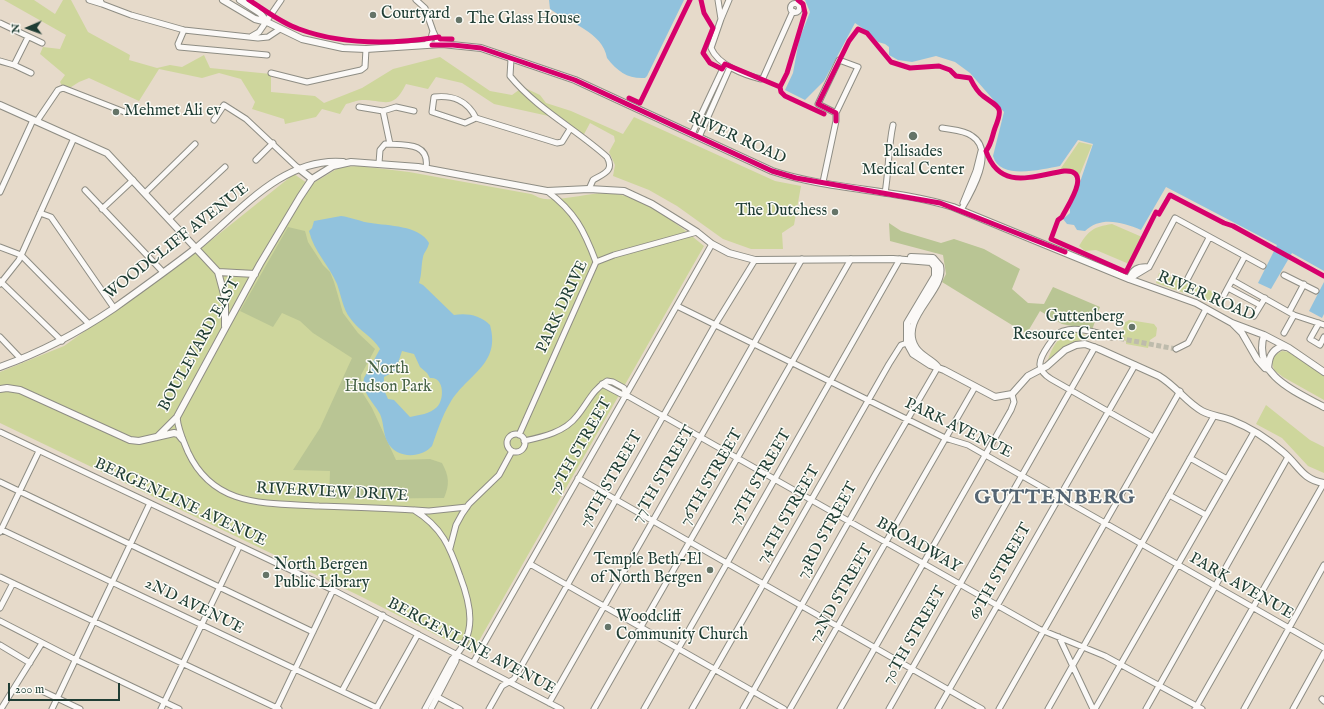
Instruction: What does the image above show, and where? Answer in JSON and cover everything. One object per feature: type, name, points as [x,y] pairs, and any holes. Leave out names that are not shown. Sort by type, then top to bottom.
[{"type":"main road","name":"RIVER ROAD","points":[[223,0],[255,19],[268,22],[280,29],[312,42],[343,48],[366,49],[439,44],[481,48],[575,80],[772,171],[940,203],[961,210],[1129,279],[1182,297],[1232,323],[1264,335],[1289,348],[1324,372]]},
{"type":"main road","name":"RIVER ROAD","points":[[240,0],[260,13],[268,22]]},
{"type":"main road","points":[[0,105],[107,153],[218,272],[225,298],[225,327]]},
{"type":"main road","name":"WOODCLIFF AVENUE","points":[[0,367],[62,341],[114,308],[196,247],[242,205],[298,168],[326,161],[351,162]]},
{"type":"main road","name":"BOULEVARD EAST","points":[[157,437],[177,417],[255,274],[312,179],[333,166],[351,162],[379,163],[426,168],[547,191],[589,189],[618,190],[633,193],[697,232],[712,244],[729,253],[755,260],[799,261],[817,259],[900,259],[928,262],[933,264],[935,270],[933,280],[907,323],[910,342]]},
{"type":"main road","points":[[298,168],[312,179]]},
{"type":"main road","points":[[218,272],[255,274]]},
{"type":"main road","points":[[1232,323],[1250,345],[1261,364],[1280,382],[1324,407]]},
{"type":"main road","points":[[1264,335],[1262,354],[1268,370]]},
{"type":"main road","points":[[910,342],[913,354],[930,365],[938,367],[974,387],[996,397],[1012,394],[1028,376],[1047,366],[1065,350],[1072,346],[1085,344],[1095,347],[1159,376],[1180,391],[1197,408],[1214,416],[1231,420],[1254,432],[1288,457],[1300,472],[1324,483]]},
{"type":"main road","points":[[1268,370],[1269,359],[1272,353],[1282,346],[1289,348]]},
{"type":"main road","points":[[0,389],[8,388],[20,390],[130,440],[139,441],[175,433],[182,439]]},
{"type":"street","points":[[90,0],[101,2],[131,16],[184,30],[258,38],[268,37],[280,29]]},
{"type":"street","points":[[249,37],[257,35],[268,22],[281,0]]},
{"type":"street","points":[[416,0],[425,8],[432,31],[439,44]]},
{"type":"street","points":[[718,0],[721,19]]},
{"type":"street","points":[[729,0],[711,48],[714,55],[727,65],[756,78],[763,78],[793,12]]},
{"type":"street","points":[[0,23],[42,43]]},
{"type":"street","points":[[184,30],[178,44],[179,47],[267,55]]},
{"type":"street","points":[[426,46],[431,38],[432,31]]},
{"type":"street","points":[[14,65],[28,37]]},
{"type":"street","points":[[271,72],[307,82],[353,72],[365,67],[366,49]]},
{"type":"street","points":[[511,59],[510,76],[520,87],[570,129],[604,154],[610,163],[608,172],[593,180],[589,189]]},
{"type":"street","points":[[824,182],[836,121],[836,114],[858,67],[839,60],[818,104],[836,114]]},
{"type":"street","points":[[0,62],[14,65],[30,73]]},
{"type":"street","points":[[692,134],[727,65]]},
{"type":"street","points":[[699,138],[727,65]]},
{"type":"street","points":[[0,192],[35,120],[60,88],[65,88],[127,112]]},
{"type":"street","points":[[476,118],[471,109],[460,100],[443,96],[434,97],[432,112],[434,114],[465,123],[476,118],[557,143],[562,142],[570,129]]},
{"type":"street","points":[[214,120],[224,105],[246,119],[298,168]]},
{"type":"street","points":[[359,107],[383,111],[396,107],[414,111]]},
{"type":"street","points":[[383,111],[390,144]]},
{"type":"street","points":[[885,193],[890,160],[888,148],[893,125]]},
{"type":"street","points":[[942,128],[971,135],[979,144],[981,151],[976,171],[965,194],[961,210]]},
{"type":"street","points":[[62,341],[1,282],[21,255],[74,138]]},
{"type":"street","points":[[256,160],[273,143]]},
{"type":"street","points":[[145,193],[195,144]]},
{"type":"street","points":[[379,163],[380,150],[385,144],[390,144],[420,148],[428,158],[426,168]]},
{"type":"street","points":[[169,219],[224,167]]},
{"type":"street","points":[[102,209],[133,180]]},
{"type":"street","points":[[84,190],[163,272]]},
{"type":"street","points":[[547,191],[565,205],[574,215],[596,262]]},
{"type":"street","points":[[40,213],[51,217],[114,308]]},
{"type":"street","points":[[1129,279],[1149,267],[1175,218],[1209,238],[1263,266]]},
{"type":"street","name":"PARK DRIVE","points":[[626,395],[624,388],[613,382],[607,381],[593,392],[570,424],[554,432],[524,441],[522,449],[518,452],[512,451],[507,445],[507,440],[514,434],[519,435],[596,262],[614,255],[697,232]]},
{"type":"street","points":[[1188,278],[1209,238]]},
{"type":"street","name":"79TH STREET","points":[[473,663],[712,244]]},
{"type":"street","points":[[0,247],[21,255],[89,324]]},
{"type":"street","points":[[1224,295],[1245,256]]},
{"type":"street","name":"76TH STREET","points":[[594,709],[851,259]]},
{"type":"street","name":"75TH STREET","points":[[644,709],[900,259]]},
{"type":"street","name":"78TH STREET","points":[[489,709],[502,686],[514,679],[715,325],[755,260]]},
{"type":"street","name":"77TH STREET","points":[[549,703],[754,344],[799,261]]},
{"type":"street","points":[[1284,275],[1316,291]]},
{"type":"street","points":[[1232,280],[1292,313],[1321,324],[1310,339],[1320,345],[1324,337]]},
{"type":"street","points":[[1284,333],[1304,284]]},
{"type":"street","points":[[1228,288],[1260,306]]},
{"type":"street","points":[[1254,316],[1264,298]]},
{"type":"street","name":"PARK AVENUE","points":[[677,306],[945,438],[968,445],[1140,545],[1324,648]]},
{"type":"street","points":[[1176,349],[1188,343],[1206,309]]},
{"type":"street","points":[[1112,337],[1077,329],[1061,331],[1054,338],[1043,355],[1040,363],[1041,369],[1045,376],[1153,437]]},
{"type":"street","points":[[0,337],[21,359]]},
{"type":"street","name":"74TH STREET","points":[[692,709],[901,345],[910,342]]},
{"type":"street","name":"70TH STREET","points":[[889,709],[1095,347]]},
{"type":"street","name":"69TH STREET","points":[[938,709],[1135,365]]},
{"type":"street","name":"73RD STREET","points":[[743,709],[938,367]]},
{"type":"street","name":"72ND STREET","points":[[790,709],[974,387]]},
{"type":"street","points":[[999,709],[1180,391]]},
{"type":"street","points":[[840,709],[1011,410],[1014,402],[1012,394]]},
{"type":"street","name":"BROADWAY","points":[[626,395],[1043,631],[1083,647],[1121,665],[1202,709]]},
{"type":"street","points":[[1048,709],[1214,416]]},
{"type":"street","name":"RIVERVIEW DRIVE","points":[[177,417],[182,439],[197,468],[211,484],[222,491],[243,500],[257,503],[414,510],[429,520],[450,548],[470,611],[466,637],[457,654]]},
{"type":"street","name":"BERGENLINE AVENUE","points":[[0,432],[334,590],[561,709]]},
{"type":"street","points":[[1094,709],[1121,665],[1254,432]]},
{"type":"street","points":[[519,435],[524,441]]},
{"type":"street","points":[[0,530],[39,451]]},
{"type":"street","name":"PARK DRIVE","points":[[450,548],[456,525],[467,507],[499,475],[512,451]]},
{"type":"street","points":[[1146,709],[1288,457]]},
{"type":"street","points":[[1190,458],[1227,479]]},
{"type":"street","points":[[578,478],[982,709]]},
{"type":"street","points":[[0,482],[313,632]]},
{"type":"street","points":[[1196,707],[1324,483]]},
{"type":"street","points":[[1169,495],[1206,515]]},
{"type":"street","points":[[52,709],[150,503]]},
{"type":"street","points":[[414,510],[429,511],[467,507]]},
{"type":"street","name":"2ND AVENUE","points":[[0,530],[113,582],[201,626],[342,691],[377,709]]},
{"type":"street","points":[[161,709],[239,546]]},
{"type":"street","points":[[530,564],[784,709]]},
{"type":"street","points":[[1244,709],[1324,565]]},
{"type":"street","points":[[0,577],[277,709],[334,590]]},
{"type":"street","points":[[0,608],[13,583]]},
{"type":"street","points":[[342,691],[383,615]]},
{"type":"street","points":[[0,621],[75,660],[179,709]]},
{"type":"street","points":[[377,709],[418,634]]},
{"type":"street","points":[[1059,637],[1094,709]]},
{"type":"street","points":[[1,709],[42,643]]},
{"type":"street","points":[[0,645],[30,663]]},
{"type":"street","points":[[1292,709],[1324,653]]},
{"type":"street","points":[[425,709],[435,696],[456,661],[457,654]]},
{"type":"street","points":[[40,690],[80,709]]},
{"type":"street","points":[[430,709],[435,696]]},
{"type":"street","points":[[435,696],[460,709]]},
{"type":"green space","points":[[4,0],[34,0],[55,14],[63,0],[71,0],[88,32],[130,55],[129,60],[157,68],[170,65],[182,67],[204,55],[210,68],[271,74],[271,92],[315,96],[324,103],[362,88],[393,69],[440,57],[490,91],[512,95],[523,87],[540,95],[546,103],[571,111],[623,134],[634,117],[775,181],[801,186],[794,225],[782,233],[783,249],[751,249],[723,239],[677,206],[649,190],[613,176],[615,165],[609,152],[615,141],[614,136],[590,123],[582,138],[553,117],[494,104],[462,83],[436,77],[428,89],[406,84],[397,98],[392,101],[383,102],[358,100],[346,104],[340,114],[322,109],[316,117],[285,124],[284,119],[252,109],[255,102],[241,79],[219,73],[202,78],[159,69],[139,101],[89,78],[68,89],[63,88],[60,82],[65,75],[40,54],[43,47],[60,49],[66,35]]},
{"type":"green space","points":[[1079,142],[1092,145],[1078,179],[1071,170],[1059,171]]},
{"type":"green space","name":"North Hudson Park","points":[[359,166],[409,172],[531,194],[543,199],[559,199],[599,193],[619,194],[645,204],[671,220],[704,246],[472,653],[360,596],[0,423],[0,372],[64,346],[204,246],[294,174],[310,185],[340,167]]},
{"type":"green space","points":[[889,223],[901,231],[941,243],[954,239],[984,249],[1020,269],[1012,289],[1028,303],[1044,304],[1053,287],[1100,307],[1092,330],[1062,324],[1040,311],[1027,333],[1020,330],[942,282],[946,274],[943,255],[890,241]]},
{"type":"green space","points":[[1112,224],[1142,237],[1129,264],[1096,250],[1085,251],[1079,246],[1092,230],[1100,226]]},
{"type":"green space","points":[[288,227],[305,231],[308,242],[323,265],[330,272],[343,313],[358,333],[375,349],[361,375],[362,392],[372,408],[396,460],[430,459],[442,463],[448,480],[444,498],[329,499],[330,471],[293,470],[320,428],[352,358],[313,333],[300,321],[282,313],[273,327],[240,311]]},
{"type":"green space","points":[[1159,273],[1217,293],[1213,303],[1156,283]]},
{"type":"green space","points":[[1129,320],[1154,324],[1157,328],[1156,336],[1150,340],[1148,348],[1126,344],[1126,341],[1122,340],[1124,323]]},
{"type":"green space","points":[[1071,331],[1081,332],[1089,339],[1071,343],[1062,349],[1049,363],[1047,362],[1051,352],[1062,336]]},
{"type":"green space","points":[[1282,351],[1290,352],[1324,375],[1324,400],[1283,377],[1274,370],[1272,363],[1273,356]]},
{"type":"green space","points":[[1266,405],[1310,440],[1324,447],[1324,473],[1308,466],[1282,438],[1256,424]]},
{"type":"water","points":[[549,0],[684,0],[647,76],[645,78],[639,78],[628,76],[619,71],[607,58],[599,41],[584,29],[550,9]]},
{"type":"water","points":[[805,0],[1324,0],[1324,271],[1292,253],[1271,289],[1258,283],[1277,245],[1166,187],[1141,230],[1119,223],[1105,222],[1091,226],[1085,231],[1077,230],[1074,225],[1067,224],[1063,219],[1070,213],[1070,206],[1093,144],[1078,140],[1060,166],[1022,172],[1004,169],[997,164],[993,156],[1004,112],[970,73],[955,62],[936,56],[912,62],[898,60],[889,55],[889,47],[878,42],[868,32],[855,23],[824,81],[805,100],[785,90],[793,73],[799,40],[810,12]]},
{"type":"water","points":[[341,216],[367,222],[403,227],[418,233],[429,243],[423,257],[419,283],[423,285],[454,315],[464,314],[478,317],[490,325],[492,339],[491,350],[487,359],[481,368],[457,393],[447,408],[432,446],[421,453],[415,455],[402,454],[391,447],[387,441],[380,414],[364,388],[364,378],[380,349],[353,322],[348,314],[337,284],[311,239],[309,231],[312,228],[314,221]],"holes":[[[402,351],[414,354],[420,367],[430,378],[435,378],[438,381],[442,389],[442,394],[440,403],[437,407],[424,414],[410,417],[394,400],[388,399],[384,390],[384,377],[395,371],[394,366],[398,363]]]},
{"type":"water","points":[[1324,282],[1324,314],[1322,318],[1309,311]]},
{"type":"tunnel","points":[[1112,337],[1176,349]]},
{"type":"cycle path","points":[[249,0],[279,20],[292,26],[333,38],[368,42],[404,41],[439,37],[440,39],[452,39]]},
{"type":"cycle path","points":[[629,98],[640,103],[690,0]]},
{"type":"cycle path","points":[[701,0],[704,13],[713,28],[703,53],[710,63],[722,69],[725,64],[780,87]]},
{"type":"cycle path","points":[[798,0],[803,4],[805,13],[787,73],[780,87],[781,92],[785,96],[824,114]]},
{"type":"cycle path","points":[[836,121],[836,113],[818,104],[849,41],[858,29],[867,33],[891,62],[910,68],[939,66],[950,70],[956,76],[970,78],[975,88],[996,106],[999,111],[998,121],[991,142],[986,151],[992,164],[1000,172],[1008,176],[1018,178],[1064,171],[1072,172],[1077,176],[1078,182],[1073,197],[1062,217],[1058,220],[1051,239],[1126,272],[1156,212],[1159,214],[1170,195],[1224,223],[1233,226],[1324,276]]},
{"type":"cycle path","points":[[432,45],[453,45],[481,48],[575,80],[772,171],[796,178],[940,203],[1065,252]]},
{"type":"place","name":"Courtyard","points":[[373,15]]},
{"type":"place","name":"The Glass House","points":[[459,20]]},
{"type":"place","name":"Mehmet Ali ev","points":[[116,112]]},
{"type":"place","name":"Palisades Medical Center","points":[[913,136]]},
{"type":"place","name":"The Dutchess","points":[[835,212]]},
{"type":"place","name":"Guttenberg Resource Center","points":[[1132,327]]},
{"type":"place","name":"Temple Beth-El of North Bergen","points":[[710,570]]},
{"type":"place","name":"North Bergen Public Library","points":[[266,575]]},
{"type":"place","name":"Woodcliff Community Church","points":[[608,627]]},
{"type":"district","name":"GUTTENBERG","points":[[1055,499]]}]
